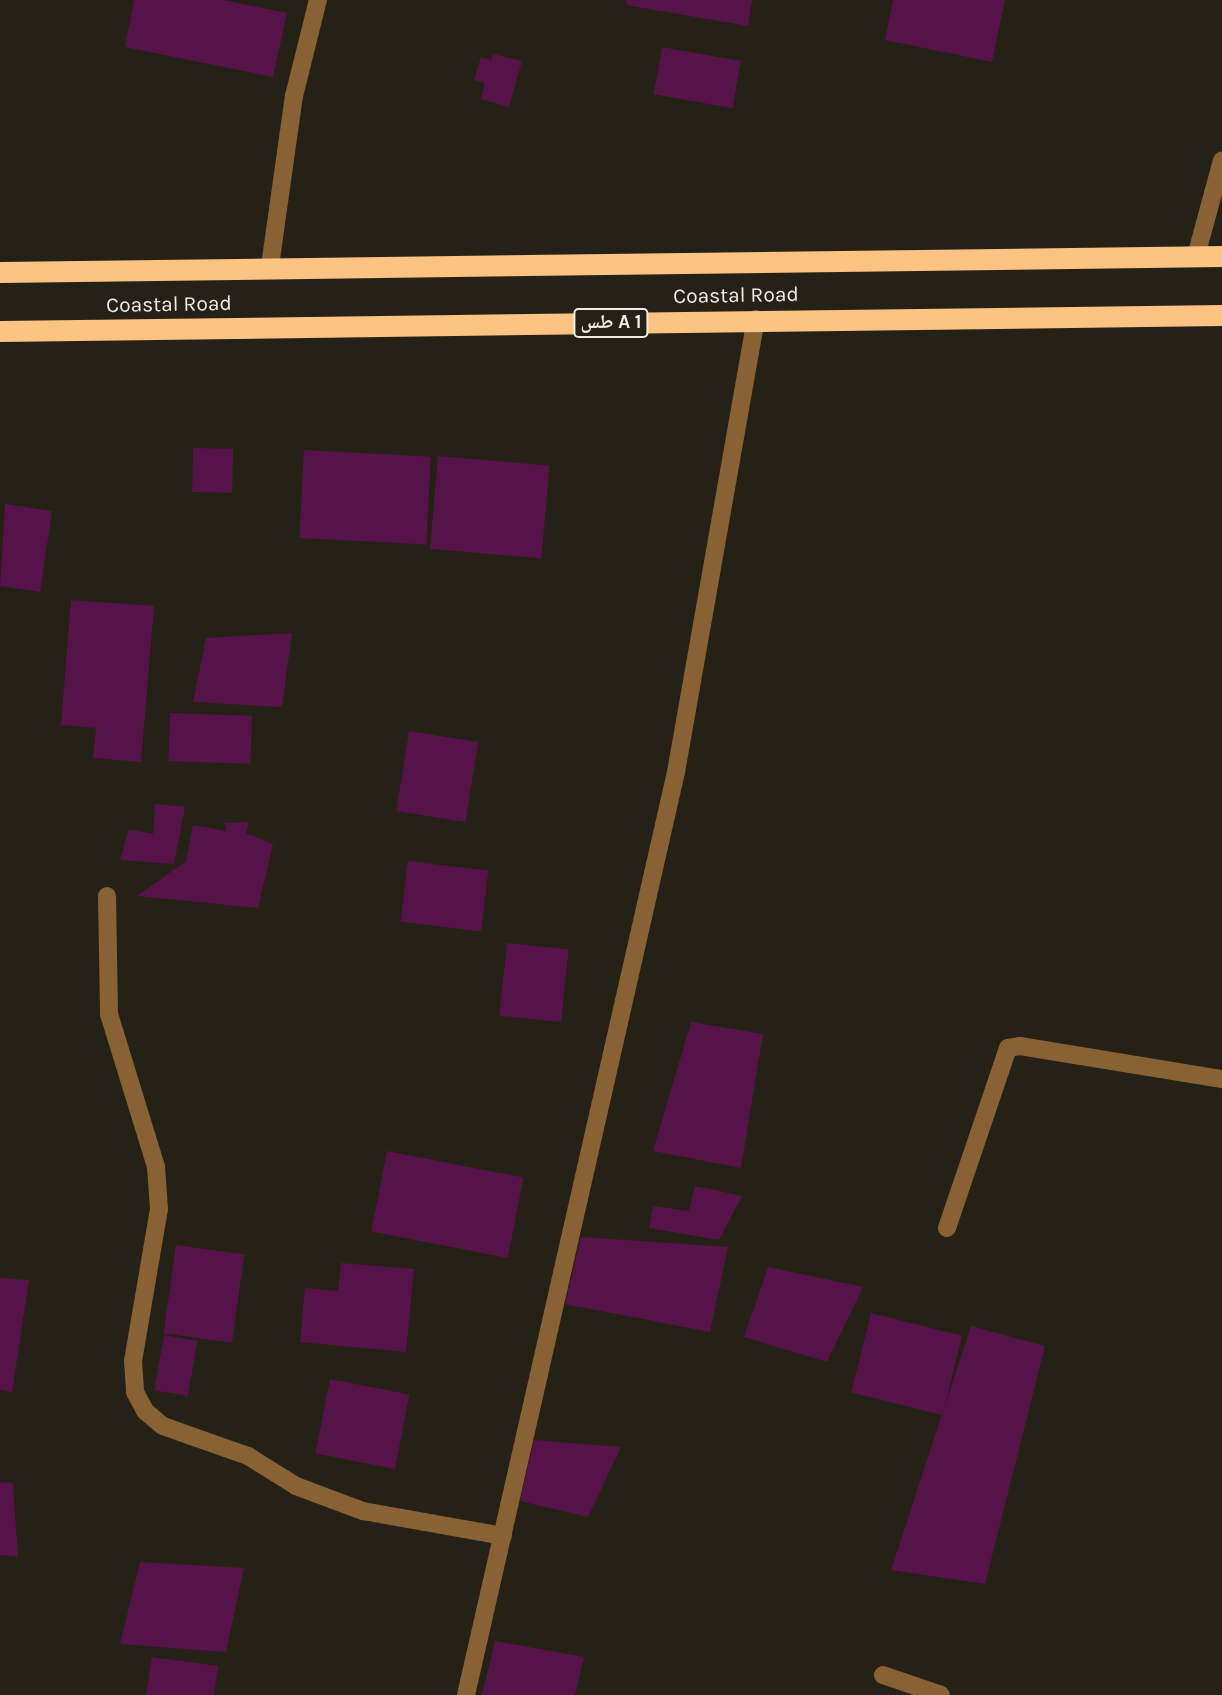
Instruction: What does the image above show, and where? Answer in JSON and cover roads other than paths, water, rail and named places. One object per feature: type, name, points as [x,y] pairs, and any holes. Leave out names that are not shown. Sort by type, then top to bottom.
[{"type":"highway","name":"Coastal Road","points":[[0,272],[270,266],[1222,256]]},
{"type":"highway","name":"Coastal Road","points":[[0,331],[756,319],[1222,315]]},
{"type":"street","points":[[270,266],[294,96],[318,0]]},
{"type":"street","points":[[1196,256],[1222,160]]},
{"type":"street","points":[[466,1695],[676,772],[756,319]]},
{"type":"street","points":[[107,896],[109,1014],[156,1167],[159,1209],[133,1361],[135,1392],[145,1412],[163,1426],[248,1456],[296,1486],[363,1511],[503,1536]]},
{"type":"street","points":[[947,1228],[1008,1048],[1222,1079]]},
{"type":"street","points":[[883,1675],[941,1695]]}]
